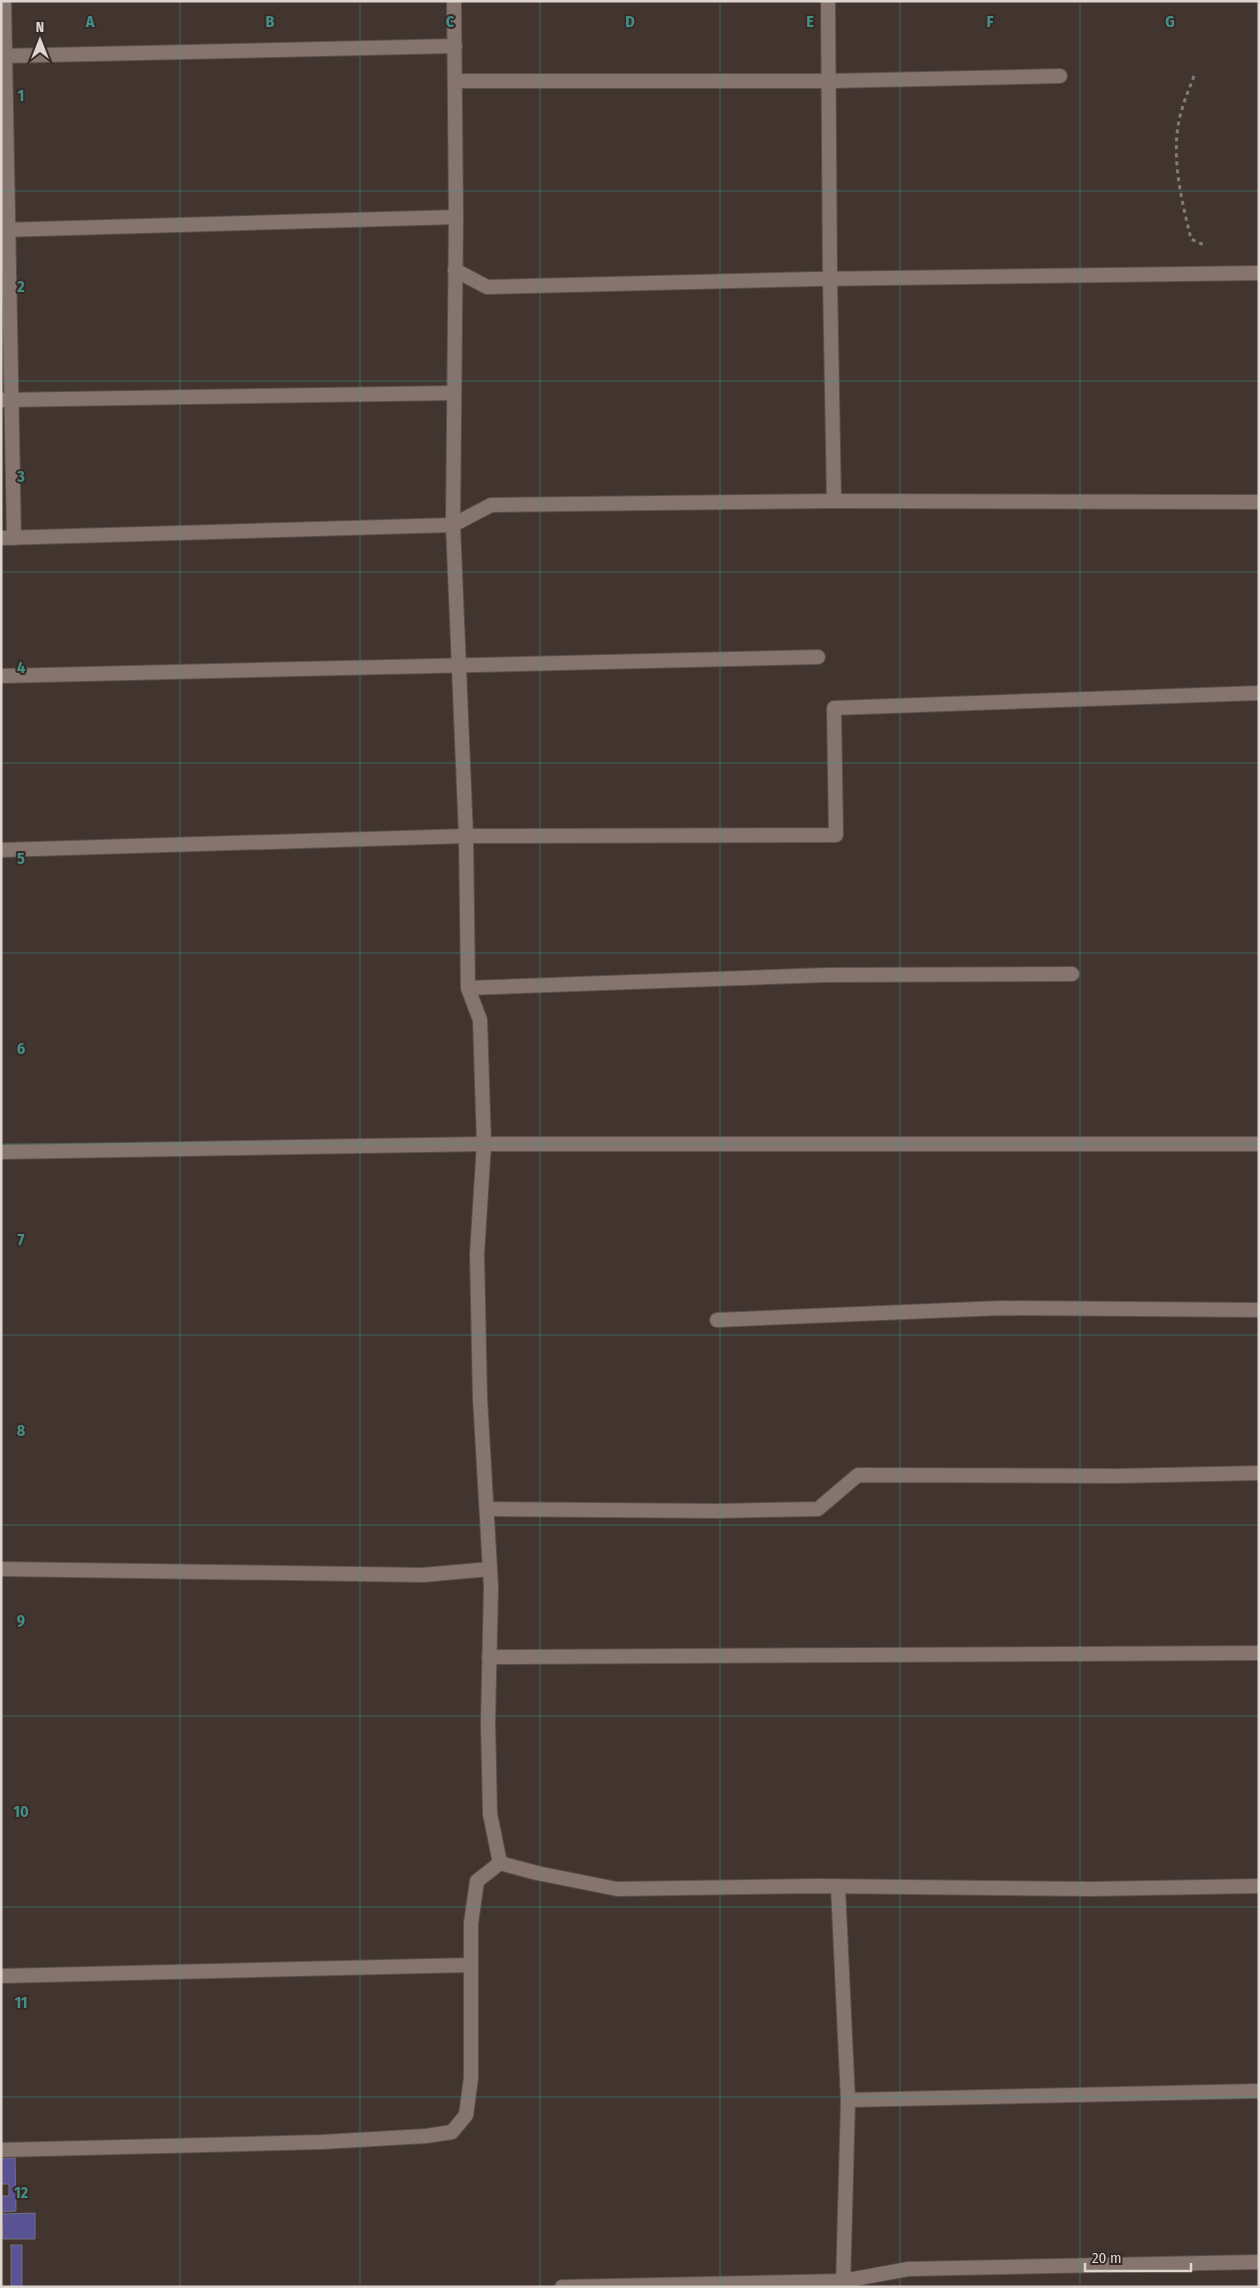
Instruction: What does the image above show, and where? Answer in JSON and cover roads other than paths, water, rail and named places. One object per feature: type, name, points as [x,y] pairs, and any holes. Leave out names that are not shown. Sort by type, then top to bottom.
[{"type":"street","points":[[4,1],[7,538],[453,525],[491,505],[834,501],[1259,502]]},
{"type":"street","points":[[454,1],[456,217],[453,525],[466,836],[468,988],[480,1020],[484,1144],[477,1254],[480,1398],[490,1569],[488,1722],[490,1814],[500,1863]]},
{"type":"street","points":[[828,1],[834,501]]},
{"type":"street","points":[[3,56],[455,46]]},
{"type":"street","points":[[455,80],[829,80],[1060,76]]},
{"type":"street","points":[[5,230],[456,217]]},
{"type":"street","points":[[455,270],[487,287],[830,279],[1259,273]]},
{"type":"street","points":[[7,400],[454,393]]},
{"type":"street","points":[[1,676],[818,657]]},
{"type":"street","points":[[1,850],[466,836],[836,835],[834,708],[1259,693]]},
{"type":"street","points":[[468,988],[825,975],[1072,974]]},
{"type":"street","points":[[1,1152],[484,1144],[1259,1144]]},
{"type":"street","points":[[717,1320],[1001,1308],[1259,1310]]},
{"type":"street","points":[[487,1509],[708,1511],[818,1509],[858,1475],[1117,1476],[1259,1473]]},
{"type":"street","points":[[1,1568],[424,1575],[490,1569]]},
{"type":"street","points":[[489,1657],[1259,1653]]},
{"type":"street","points":[[500,1863],[538,1873],[617,1889],[838,1887],[1092,1889],[1259,1886]]},
{"type":"street","points":[[1,2150],[322,2142],[426,2136],[452,2132],[466,2114],[471,2078],[471,1923],[477,1881],[500,1863]]},
{"type":"street","points":[[838,1887],[848,2100],[843,2284]]},
{"type":"street","points":[[1,1976],[471,1965]]},
{"type":"street","points":[[848,2100],[1259,2091]]},
{"type":"street","points":[[562,2287],[843,2284],[908,2269],[1259,2262]]}]
